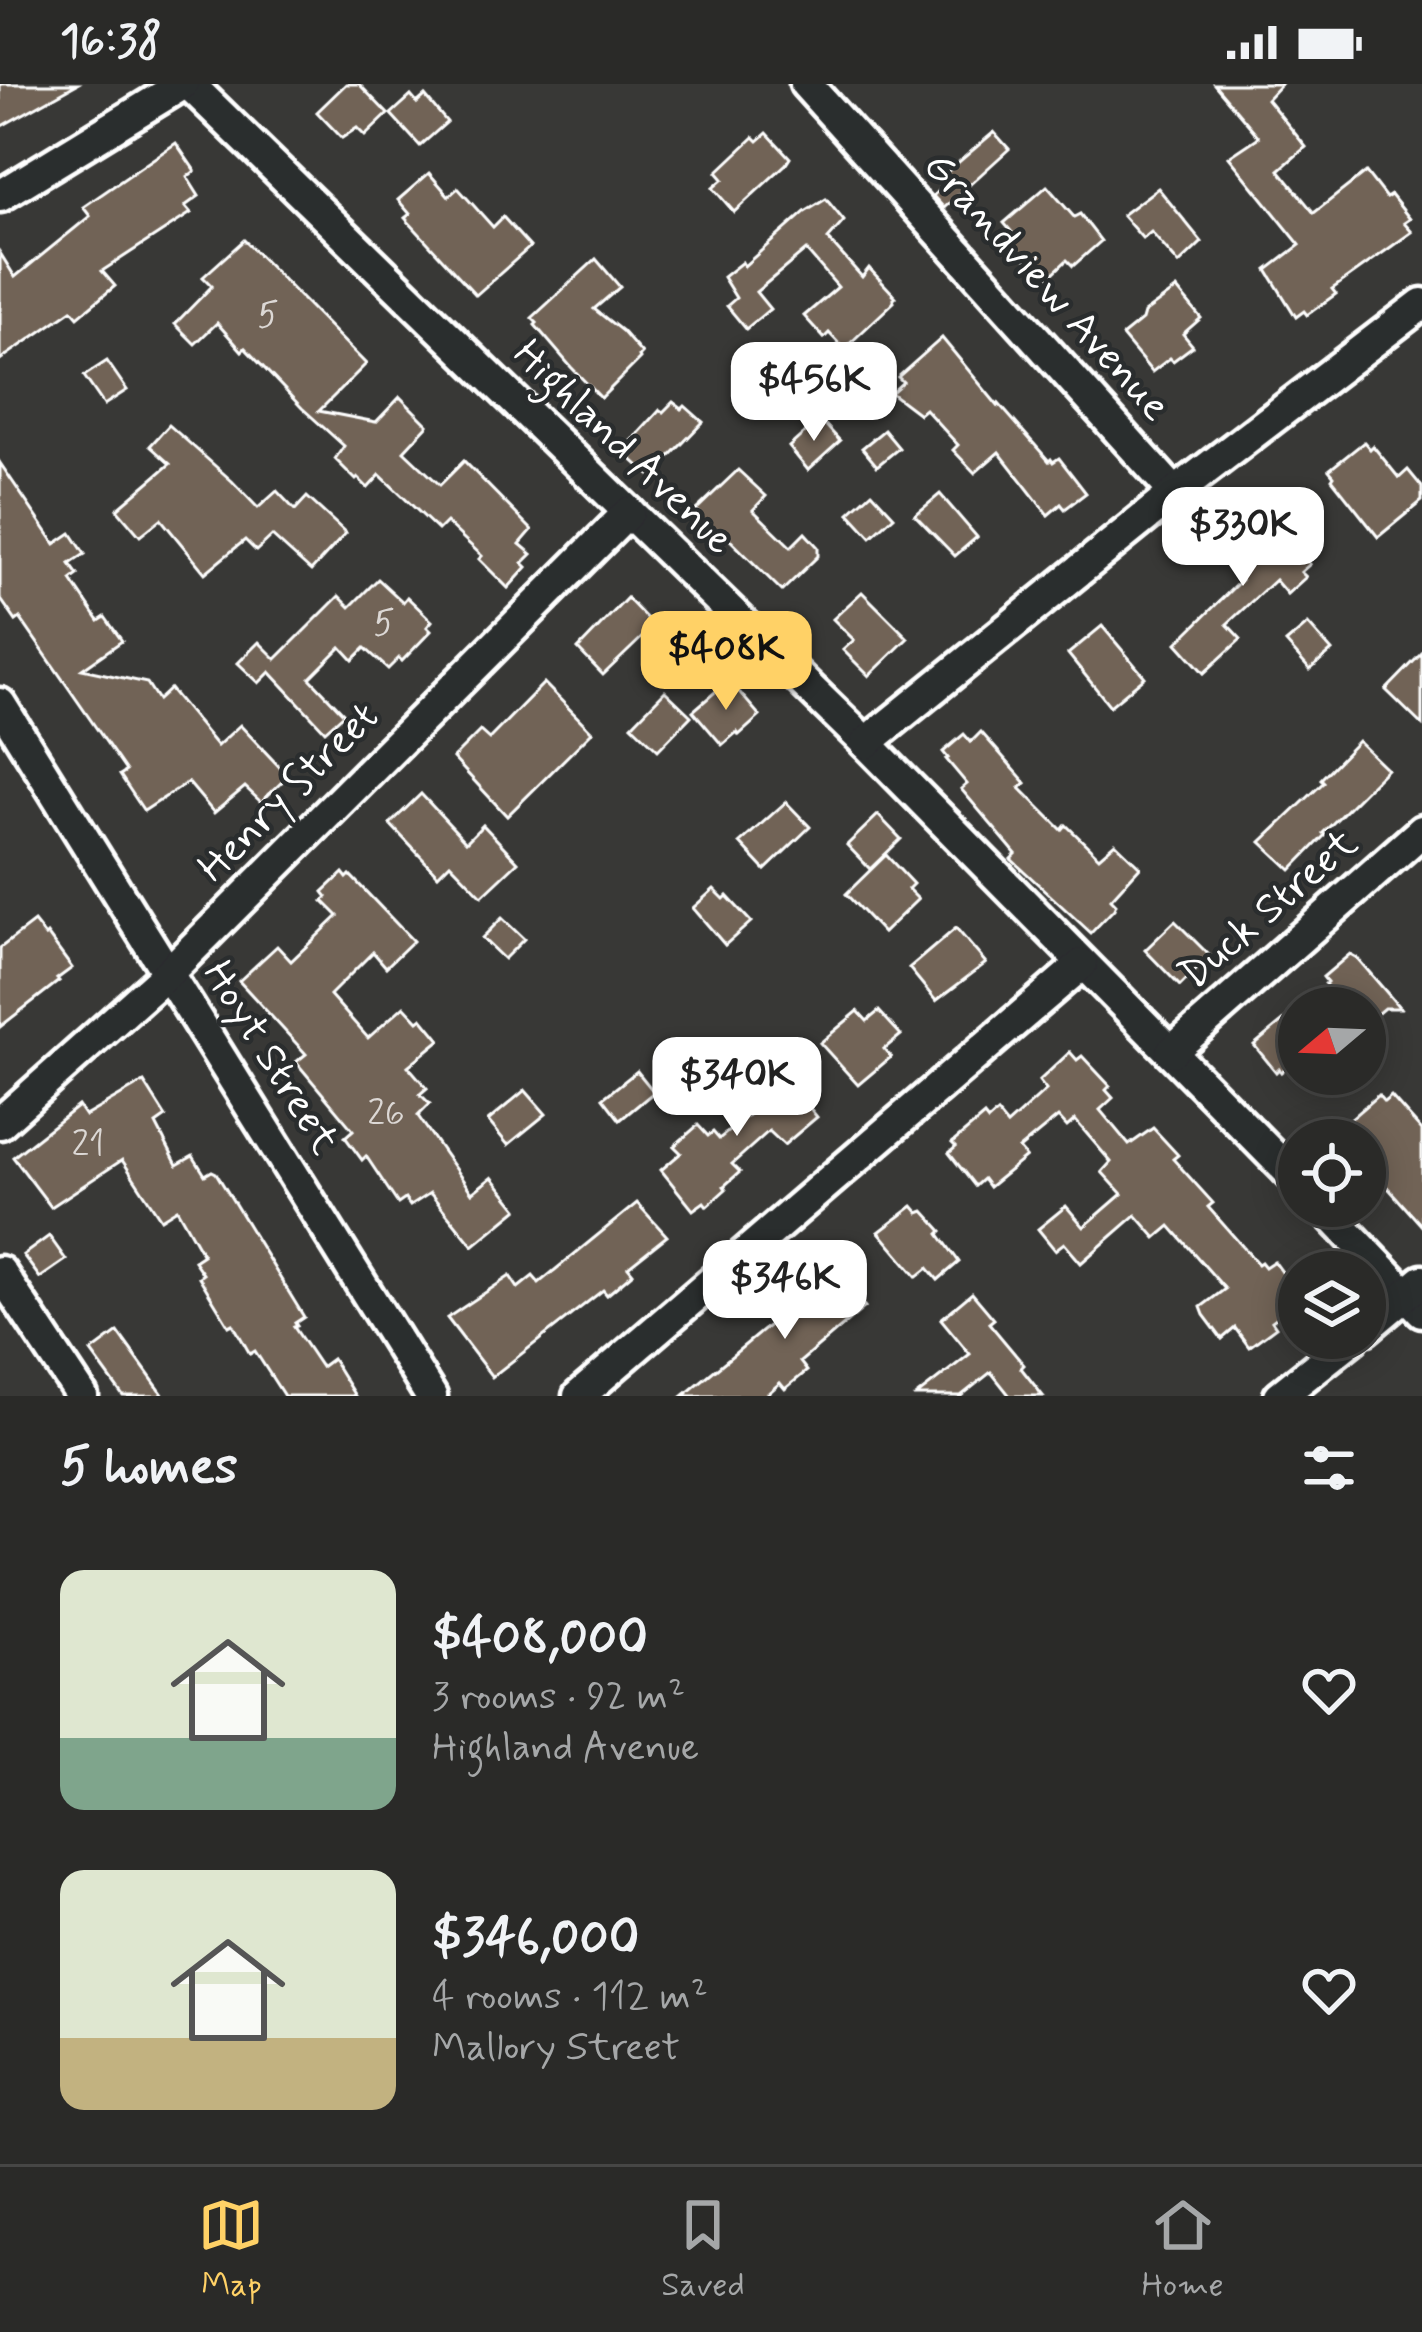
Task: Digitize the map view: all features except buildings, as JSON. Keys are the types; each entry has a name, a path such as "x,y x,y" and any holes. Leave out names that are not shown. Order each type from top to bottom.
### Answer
{"street":[{"path":"0,196 186,84"},
{"name":"Highland Avenue","path":"186,84 866,743 1278,1161"},
{"name":"Grandview Avenue","path":"806,84 1175,493"},
{"path":"866,743 1175,493 1422,304"},
{"name":"Henry Street","path":"0,1123 168,973 628,512"},
{"name":"Hoyt Street","path":"0,704 430,1396"},
{"name":"Duck Street","path":"1172,1052 1422,831"},
{"path":"579,1396 1082,964"},
{"path":"1345,1227 1418,1295 1386,1315"},
{"path":"0,1273 82,1396"},
{"path":"1280,1396 1327,1359"}]}
